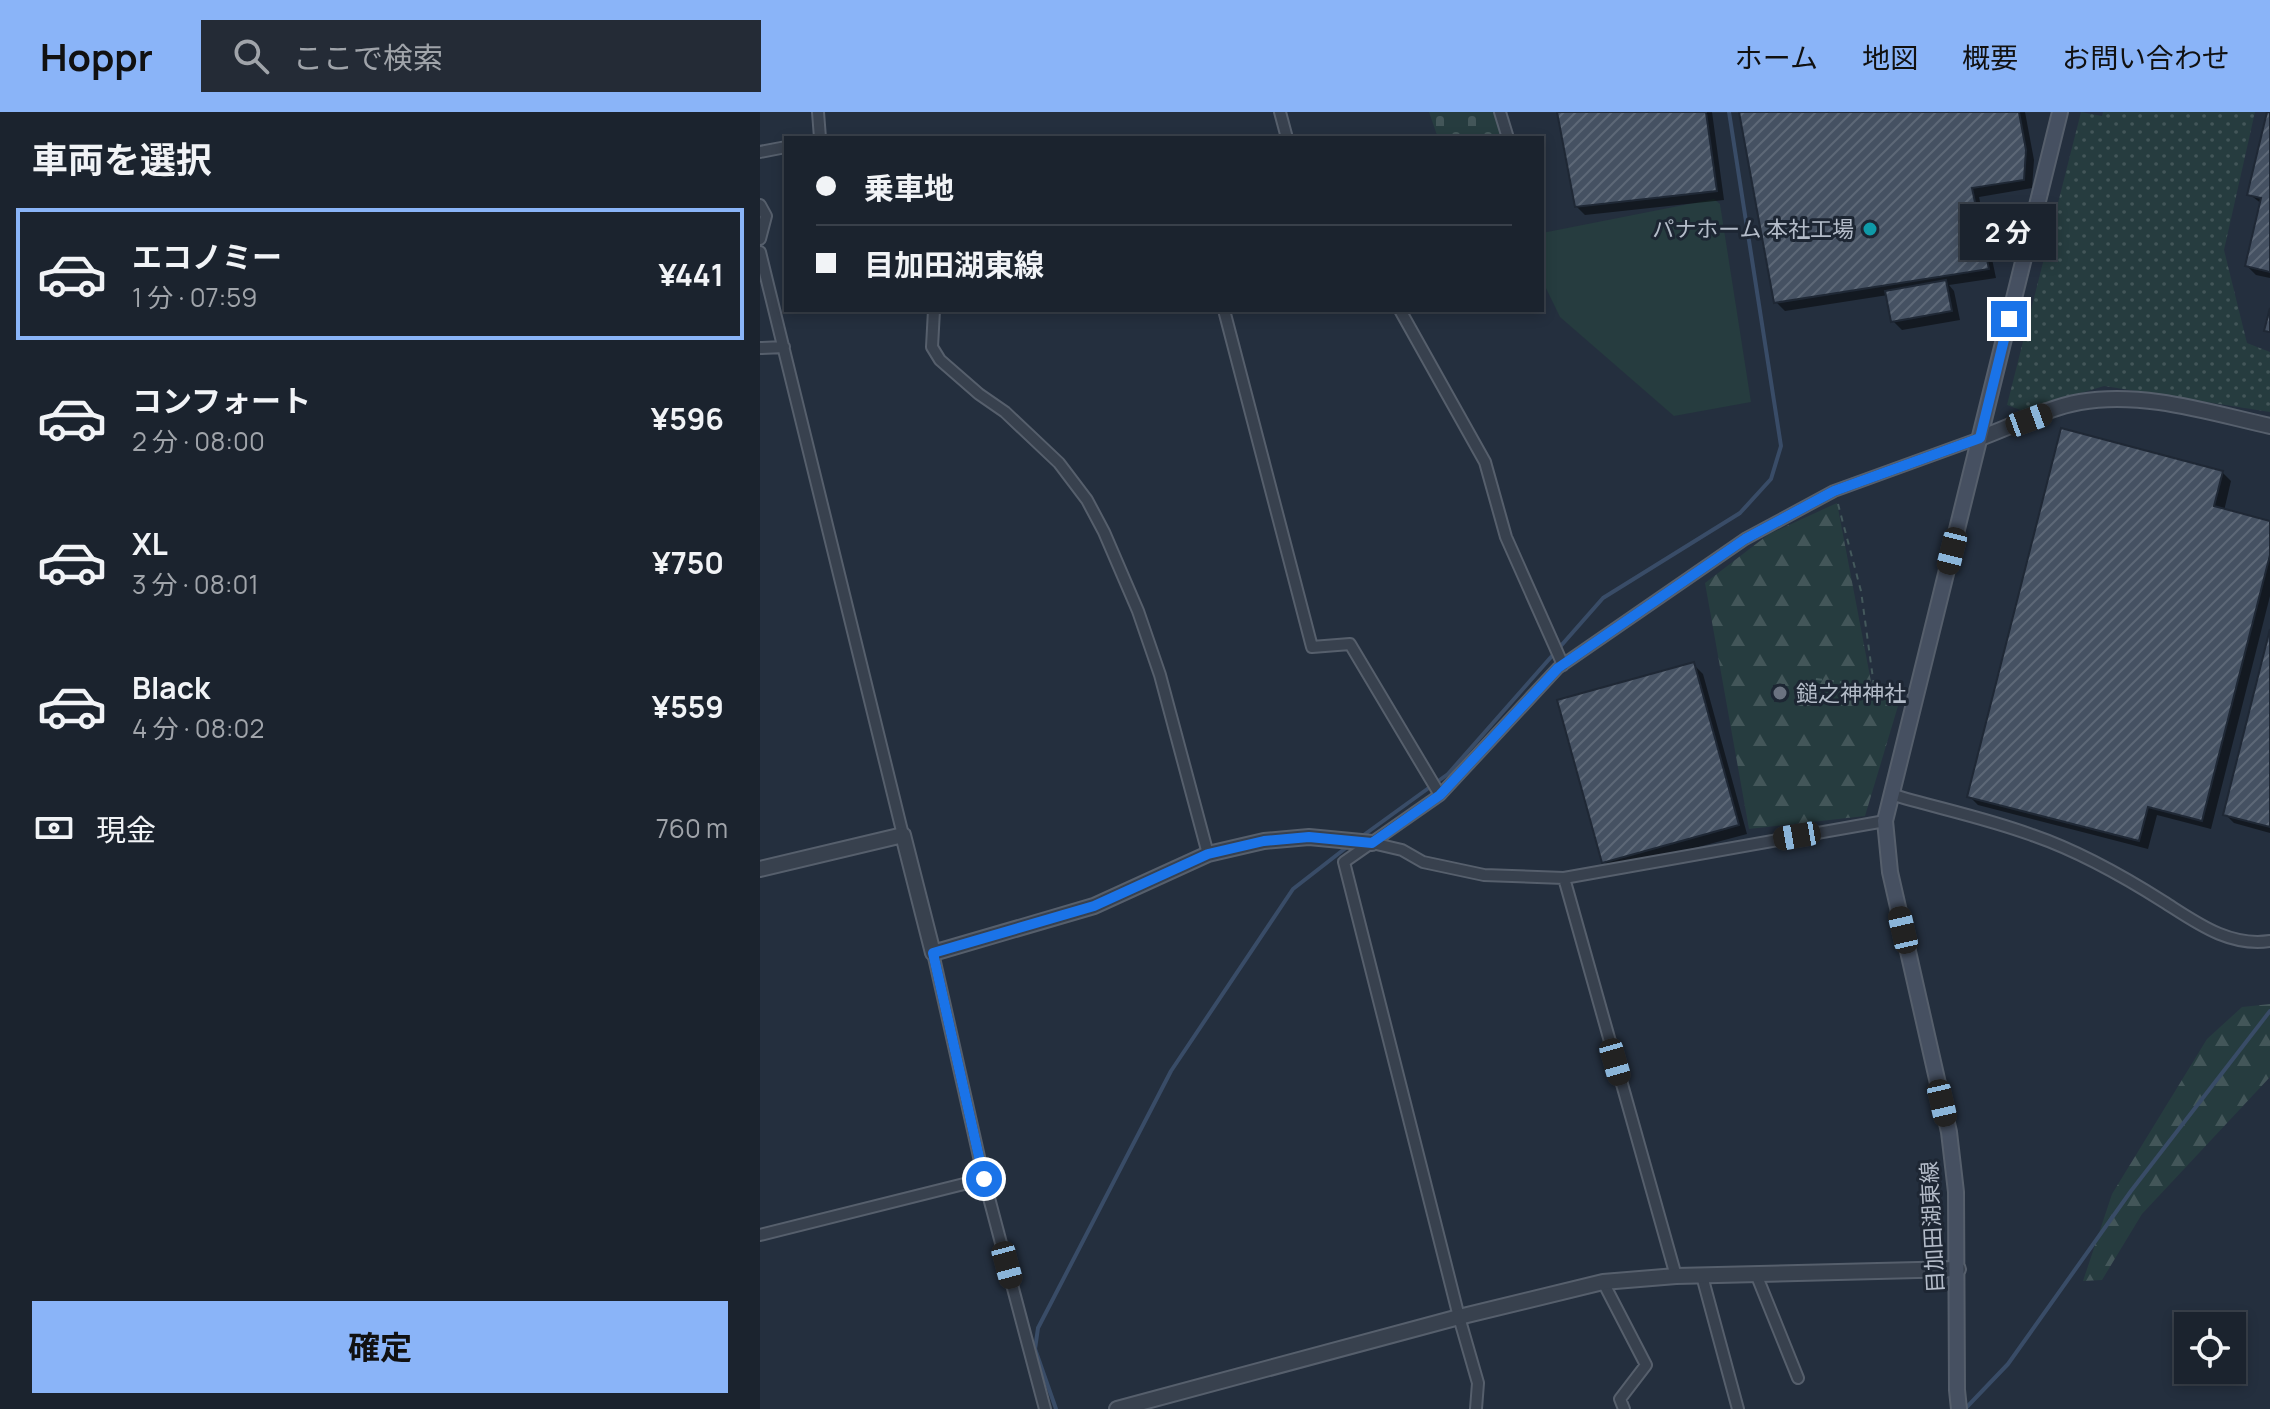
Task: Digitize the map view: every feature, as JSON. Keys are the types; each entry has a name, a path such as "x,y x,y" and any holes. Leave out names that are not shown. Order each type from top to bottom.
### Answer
{"main road":[{"name":"目加田湖東線","path":"1959,1409 1956,1192 1949,1132 1890,872 1885,821 2060,112"}],"street":[{"path":"818,112 820,136"},
{"path":"1280,112 1286,136"},
{"path":"1500,112 1507,136"},
{"path":"760,152 784,147"},
{"path":"760,205 766,216 760,239"},
{"path":"760,252 933,953 984,1179 1045,1409"},
{"path":"934,312 932,347 940,360 1005,412 1059,463 1087,500 1104,532 1138,611 1160,675 1208,854"},
{"path":"1225,312 1312,647 1350,644 1440,795"},
{"path":"1401,312 1485,462 1506,537 1563,665"},
{"path":"760,348 784,347"},
{"path":"1476,1409 1478,1383 1344,862 1440,795 1523,703 1563,665 1745,539 1834,491 2077,402 2120,397 2270,426"},
{"path":"1890,794 2033,835 2121,875 2230,940 2270,941"},
{"path":"933,953 1094,906 1208,854 1264,841 1309,837 1372,843 1402,850 1423,862 1484,875 1564,878 1885,821"},
{"path":"760,869 903,835"},
{"path":"1564,878 1676,1276"},
{"path":"760,1235 984,1179"},
{"path":"1117,1409 1459,1317 1603,1282 1676,1276 1958,1269"},
{"path":"1756,1274 1798,1378"},
{"path":"1702,1276 1738,1409"},
{"path":"1603,1282 1646,1365 1620,1399 1624,1409"}],"path":[{"path":"1834,491 1861,591 1874,686"},
{"path":"1816,679 1916,693"}],"green space":[{"path":"1429,112 1497,112 1505,136 1437,136"},
{"path":"2081,112 2102,116 2103,112 2255,112 2224,250 2247,343 2270,352 2270,412 2104,386 2023,411 2007,405"},
{"path":"1714,199 1720,204 1751,402 1674,416 1560,317 1544,284 1544,233"},
{"path":"1837,503 1873,692 1901,696 1865,816 1749,829 1705,583 1769,534"},
{"path":"2270,1004 2270,1077 2142,1214 2102,1280 2083,1281 2112,1194 2207,1039 2242,1007"}],"building":[{"path":"1557,112 1706,112 1717,191 1575,207"},
{"name":"パナホーム 本社工場","path":"1739,112 2019,112 2026,150 2024,180 1972,188 1989,269 1774,303"},
{"path":"2267,112 2270,112 2270,272 2245,266 2261,198 2247,195"},
{"path":"1946,280 1952,311 1891,322 1885,291"},
{"path":"2270,308 2270,332 2264,331"},
{"path":"2061,428 2223,471 2214,506 2270,521 2270,555 2202,821 2148,807 2139,841 1967,797"},
{"path":"2270,629 2270,827 2223,815"},
{"path":"1694,662 1739,825 1602,863 1557,700"},
{"name":"鎚之神神社","path":"1784,685 1785,700 1775,701 1774,686"}],"waterway":[{"path":"1361,837 1448,774 1603,598 1740,513 1771,479 1781,446 1729,112"},
{"path":"1056,1409 1035,1349 1038,1328 1171,1071 1293,889 1347,847"},
{"path":"1965,1409 2008,1364 2131,1191 2270,1011"}],"place":[{"name":"パナホーム 本社工場","path":"1870,229"},
{"name":"鎚之神神社","path":"1780,693"}],"route":[{"path":"984,1179 933,953 1094,906 1208,854 1264,841 1309,837 1372,843 1440,795 1558,668 1745,539 1834,491 1980,438 2009,319"}]}
